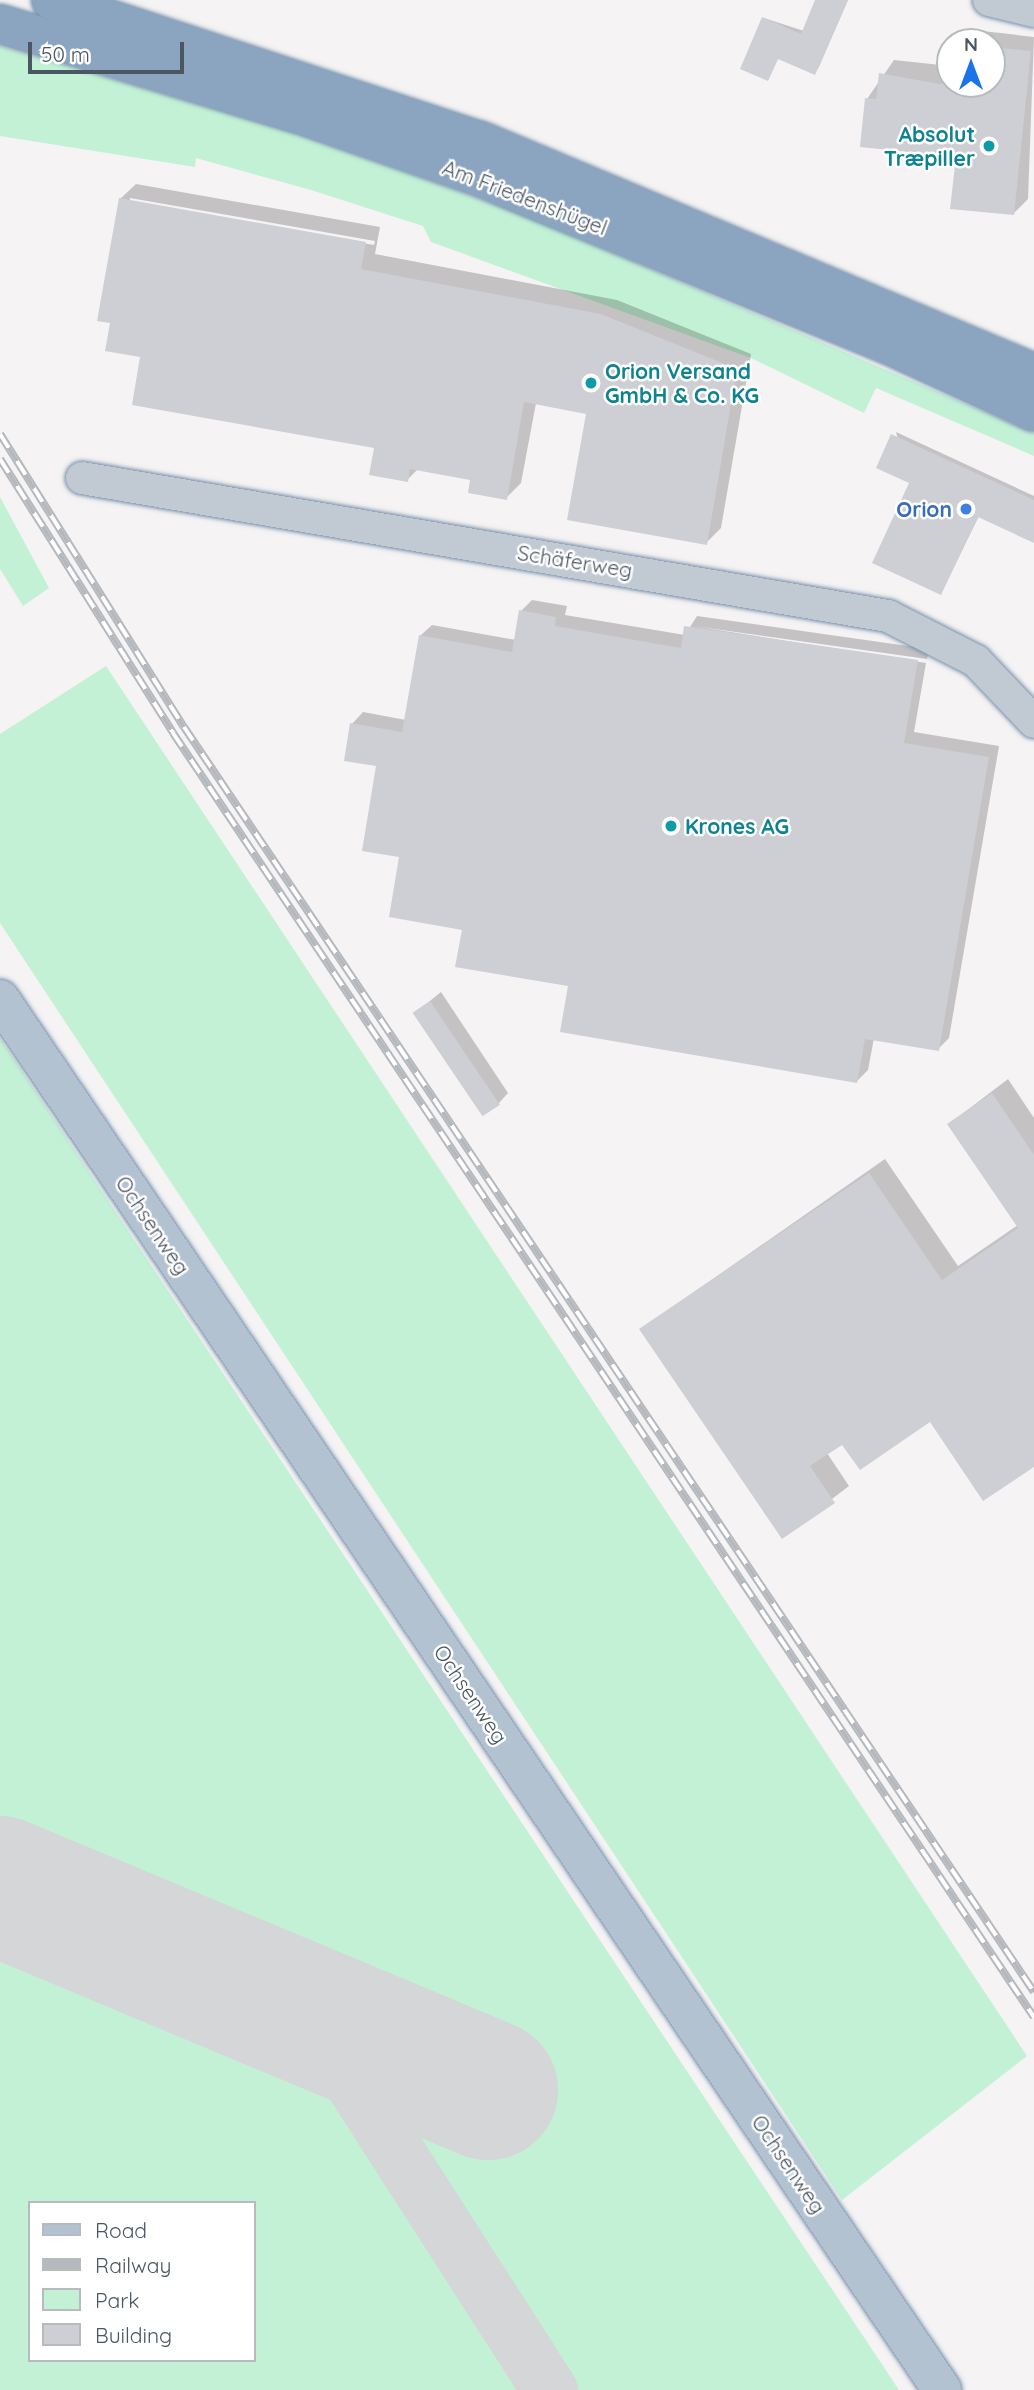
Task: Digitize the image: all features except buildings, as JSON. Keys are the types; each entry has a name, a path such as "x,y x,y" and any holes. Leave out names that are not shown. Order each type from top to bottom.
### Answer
{"highway":[{"name":"Am Friedenshügel","path":"51,0 481,141 1034,373"},
{"name":"Am Friedenshügel","path":"0,24 311,118 482,178 815,314 1034,412"}],"main road":[{"name":"Ochsenweg","path":"0,999 942,2390"}],"street":[{"path":"989,0 1034,11"},
{"name":"Schäferweg","path":"82,478 888,616 976,661 1034,722"}],"green space":[{"path":"0,46 299,134 519,213 1034,433 1034,456 876,388 864,413 751,358 431,242 423,226 311,190 196,158 195,167 0,136"},
{"path":"0,497 49,588 23,606 0,569"},
{"path":"106,666 1027,2056 842,2200 0,923 0,734"},
{"path":"0,1038 899,2390 0,2390"}],"taxiway":[{"path":"309,2015 550,2390"}],"runway":[{"path":"0,1886 488,2090"}],"railway":[{"path":"0,434 184,727 1034,1992"},
{"path":"0,459 173,733 1034,2017"}],"place":[{"name":"Absolut Træpiller","path":"989,146"},
{"name":"Orion Versand GmbH & Co. KG","path":"591,383"},
{"name":"Orion","path":"966,509"},
{"name":"Krones AG","path":"671,826"}]}
